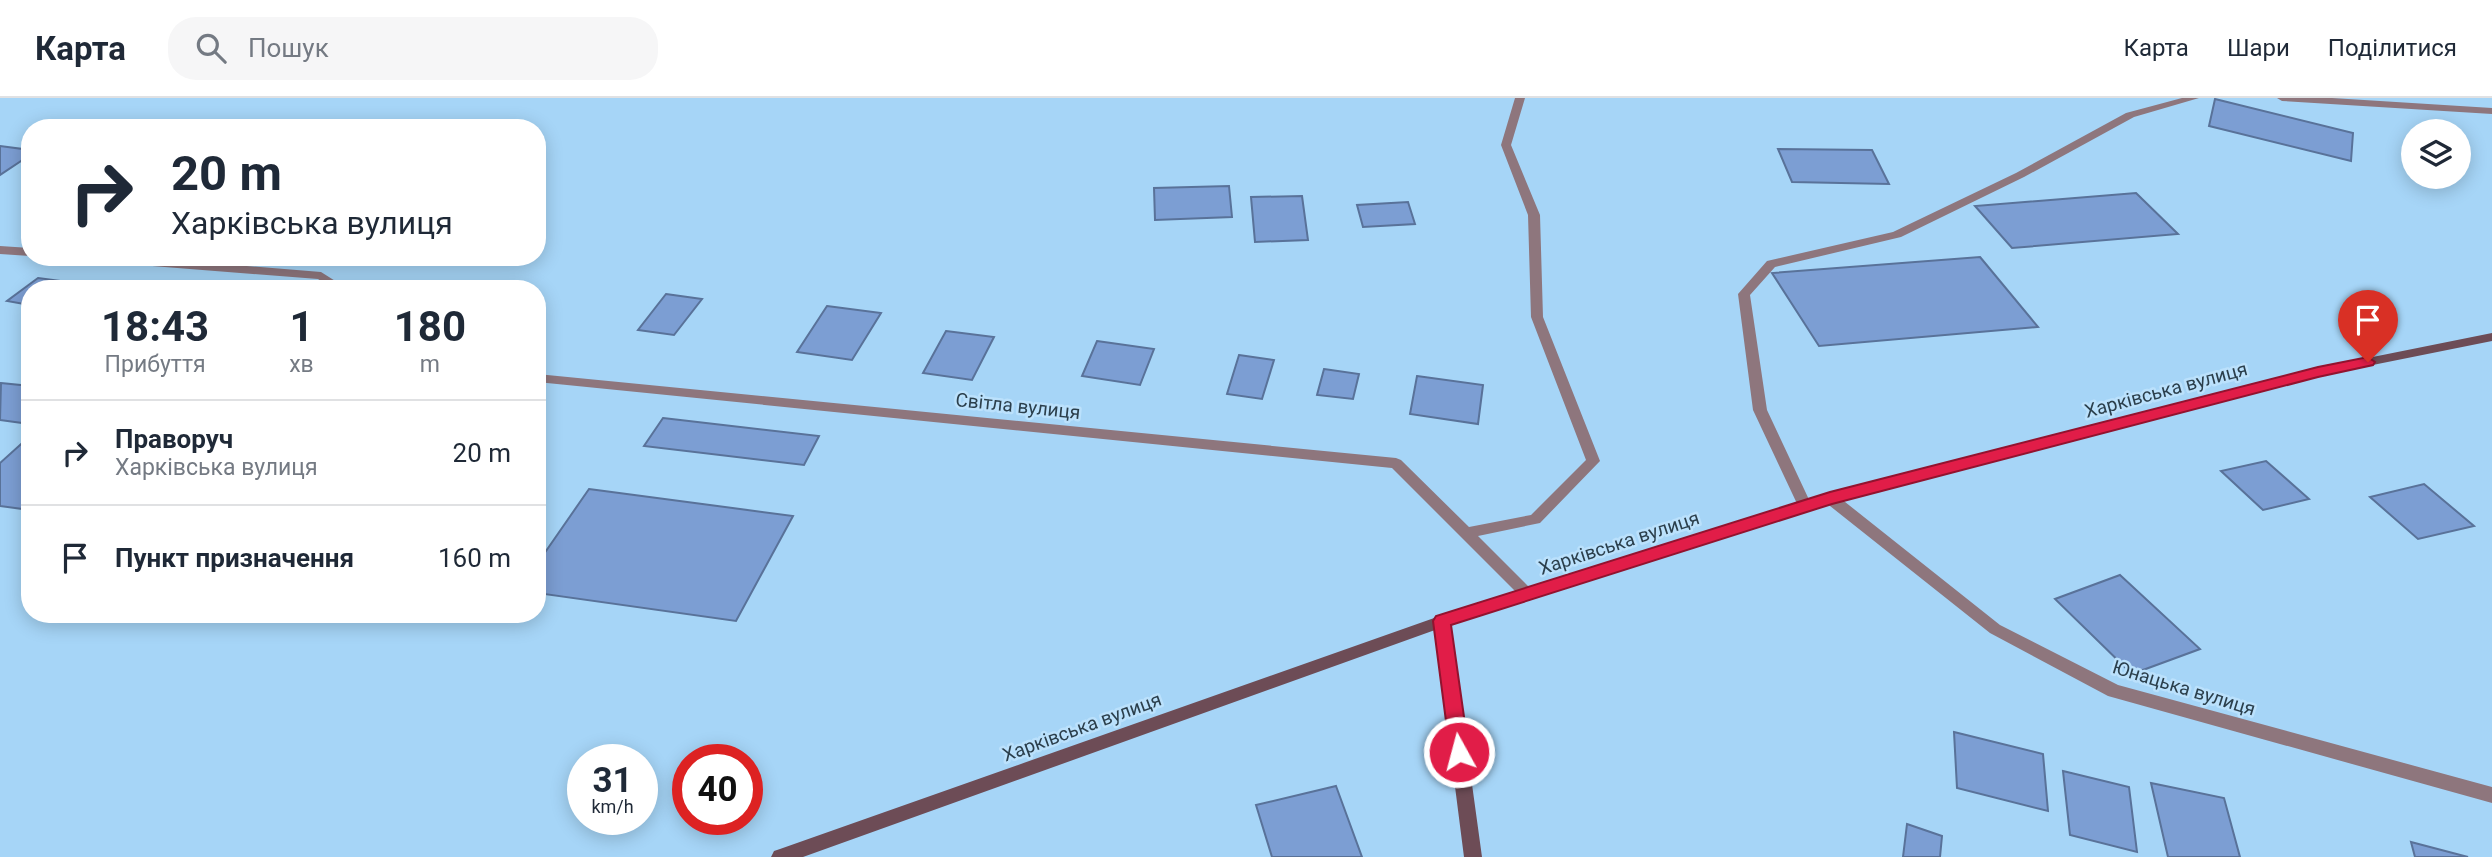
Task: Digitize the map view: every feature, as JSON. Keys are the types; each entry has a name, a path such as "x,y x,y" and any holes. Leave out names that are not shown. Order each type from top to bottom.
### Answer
{"street":[{"path":"1467,533 1535,519 1593,461 1537,317 1534,215 1506,145 1520,98"},
{"path":"1805,506 1760,410 1744,293 1771,264 1897,235 2020,175 2130,116 2194,98"},
{"path":"2282,98 2492,111"},
{"path":"0,250 21,251"},
{"path":"199,266 321,276 327,280"},
{"name":"Харківська вулиця","path":"780,857 1442,621 1830,498 2318,372 2492,337"},
{"name":"Світла вулиця","path":"546,379 1396,463 1528,595"},
{"name":"Юнацька вулиця","path":"1830,498 1995,629 2114,691 2492,795"},
{"path":"1442,621 1473,857"}],"building":[{"path":"2215,99 2353,133 2351,161 2209,126"},
{"path":"0,146 21,149 21,161 0,175"},
{"path":"1778,149 1872,150 1889,184 1792,182"},
{"path":"1229,186 1232,217 1155,220 1154,188"},
{"path":"2136,193 2178,234 2012,248 1975,206"},
{"path":"1302,196 1308,240 1255,242 1251,197"},
{"path":"1408,202 1415,224 1363,227 1357,205"},
{"path":"1980,257 2038,327 1819,346 1772,273"},
{"path":"21,291 21,303 7,301"},
{"path":"666,294 702,299 674,335 638,330"},
{"path":"827,306 881,313 852,360 797,352"},
{"path":"946,331 994,337 972,380 923,373"},
{"path":"1097,341 1154,349 1140,385 1082,376"},
{"path":"1239,355 1274,360 1262,399 1227,394"},
{"path":"1324,369 1359,374 1353,399 1317,395"},
{"path":"1417,376 1483,385 1478,424 1410,414"},
{"path":"1,383 21,385 21,423 0,420"},
{"path":"663,418 819,436 804,465 644,446"},
{"path":"21,444 21,509 0,506 0,463"},
{"path":"2266,461 2309,499 2263,510 2221,471"},
{"path":"2424,484 2474,526 2418,539 2370,497"},
{"path":"589,489 793,516 736,621 546,594 546,551"},
{"path":"2120,575 2200,649 2132,674 2055,599"},
{"path":"1954,732 2043,754 2048,811 1957,788"},
{"path":"2063,771 2129,787 2137,852 2070,835"},
{"path":"2151,783 2224,798 2240,857 2168,857"},
{"path":"1336,786 1362,857 1272,857 1256,805"},
{"path":"1907,824 1942,836 1940,857 1903,857"},
{"path":"2411,842 2468,857 2415,857"}],"route":[{"path":"1459,752 1442,621 1830,498 2318,372 2368,362"}]}
